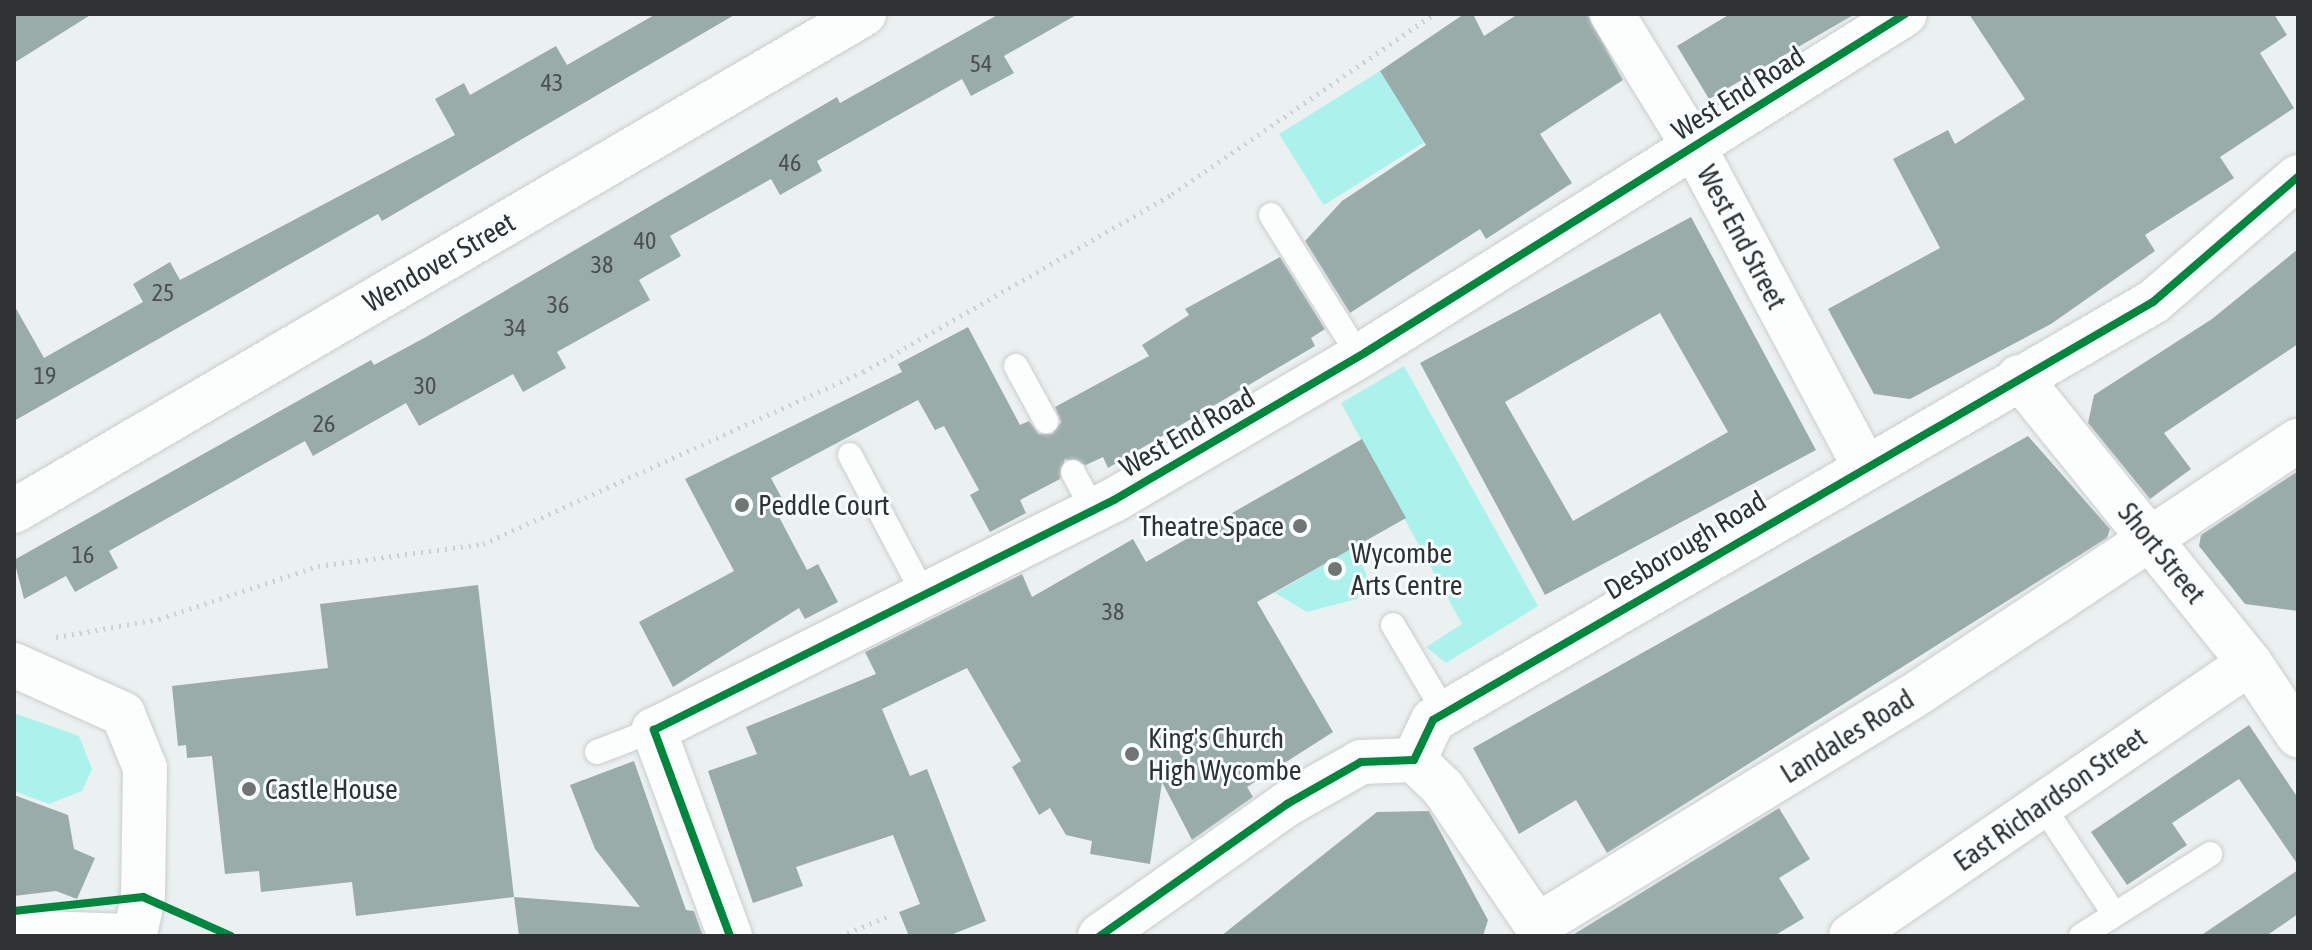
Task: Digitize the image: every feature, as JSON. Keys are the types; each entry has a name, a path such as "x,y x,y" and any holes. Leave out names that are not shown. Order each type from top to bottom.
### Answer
{"street":[{"name":"Wendover Street","path":"14,511 864,14"},
{"name":"West End Street","path":"1612,14 1694,147 1864,465"},
{"name":"West End Road","path":"654,730 1093,510 1359,356 1905,14"},
{"name":"Desborough Road","path":"1429,774 1433,720 1864,465 2153,302 2298,177"},
{"name":"Short Street","path":"2019,377 2250,663 2298,735"},
{"name":"Landales Road","path":"1530,932 1912,697 2298,441"},
{"name":"East Richardson Street","path":"1851,936 2040,802 2250,663"},
{"path":"14,665 123,714 145,768 143,897 132,936 14,932"},
{"path":"654,730 730,936"},
{"path":"1100,936 1287,804 1361,762 1429,774 1530,932"}],"lane":[{"path":"1271,215 1359,356"},
{"path":"1016,366 1046,421"},
{"path":"850,455 924,595"},
{"path":"1073,472 1093,510"},
{"path":"1393,625 1445,713"},
{"path":"597,752 654,730"},
{"path":"2040,802 2114,914"},
{"path":"2081,936 2210,854"}],"path":[{"path":"48,639 159,619 318,566 497,538 863,372 1172,194 1434,14"},
{"path":"840,936 891,915"}],"shaded area":[{"path":"1380,71 1425,142 1324,205 1279,134"},
{"path":"1404,366 1538,606 1446,663 1426,647 1462,624 1341,403"},
{"path":"1354,547 1367,576 1357,599 1307,612 1275,593"},
{"path":"14,713 79,736 92,769 82,791 49,804 14,791"}],"building":[{"path":"14,14 92,14 14,63"},
{"path":"656,14 736,14 382,221 378,214 14,421 14,305 44,358 143,302 133,284 170,262 180,280 455,135 435,99 464,83 470,95 556,46 567,65"},
{"path":"999,14 1078,14 1004,56 1014,73 971,96 962,79 817,161 822,171 780,195 771,179 670,236 681,256 639,280 650,300 557,352 566,368 523,392 513,374 419,426 406,403 313,456 305,441 109,551 118,568 75,592 66,576 24,599 14,560 371,360 374,365 426,337 837,97 840,103"},
{"path":"1464,14 1473,14 1484,36 1518,14 1587,14 1623,80 1540,134 1572,183 1486,239 1480,229 1350,313 1305,241 1342,201 1426,145 1380,71"},
{"path":"1730,14 1855,14 1709,99 1677,46"},
{"path":"1969,14 2274,14 2287,35 2260,53 2294,108 2220,157 2234,178 2145,235 2155,251 2051,324 1910,399 1874,394 1828,309 1940,248 1893,159 1948,130 1955,144 2025,99"},
{"path":"1691,217 1816,450 1545,595 1420,363","holes":["1660,313 1728,432 1573,521 1505,402"]},
{"path":"2298,249 2298,344 2164,433 2191,469 2150,499 2088,423 2094,395 2212,319"},
{"name":"Peddle Court","path":"1280,257 1325,329 1311,338 1315,346 1108,468 1103,457 1086,465 1065,459 1060,479 1020,500 1026,513 990,532 970,495 979,490 944,426 935,430 918,400 771,478 788,510 778,515 807,570 818,564 838,602 805,619 799,608 673,687 639,622 734,571 685,479 902,372 898,364 968,327 1020,425 1029,421 1039,434 1052,434 1061,422 1055,407 1149,356 1142,345 1189,315 1185,309"},
{"path":"2028,436 2110,529 2107,538 1607,853 1576,800 1519,834 1473,748"},
{"path":"1362,439 1406,518 1257,602 1333,732 1247,787 1253,797 1192,840 1162,782 1150,864 1090,854 1092,841 1066,835 1050,808 1039,815 1012,767 1021,761 967,668 882,709 910,776 927,769 986,921 948,936 909,936 899,912 920,904 893,835 796,867 803,886 753,903 708,771 757,754 746,727 876,674 865,652 1022,574 1032,597 1133,539 1146,562"},
{"path":"2298,471 2298,611 2245,604 2199,546 2201,535"},
{"path":"478,585 514,897 356,916 352,882 261,892 259,871 225,874 212,756 187,758 186,745 178,746 172,686 328,668 320,604"},
{"path":"2249,725 2298,798 2298,865 2239,779 2172,823 2187,845 2127,885 2091,832"},
{"path":"634,761 686,910 694,911 703,936 519,936 514,897 640,907 595,849 570,785"},
{"path":"14,795 68,815 74,849 95,858 77,899 56,891 14,896"},
{"path":"1779,808 1810,859 1779,878 1804,918 1774,936 1571,936"},
{"path":"1429,811 1488,920 1483,936 1221,936 1377,812"},
{"path":"2298,870 2298,914 2266,936 2200,936"}],"cycle path":[{"path":"730,936 654,730 1114,500 1366,352 1905,14"},
{"path":"1100,936 1287,804 1361,762 1414,760 1433,720 2153,302 2298,177"},
{"path":"14,911 143,897 231,936"}],"place":[{"name":"Peddle Court","path":"742,505"},
{"name":"Theatre Space","path":"1300,526"},
{"name":"Wycombe Arts Centre","path":"1335,569"},
{"name":"King's Church High Wycombe","path":"1132,754"},
{"name":"Castle House","path":"249,789"}]}
